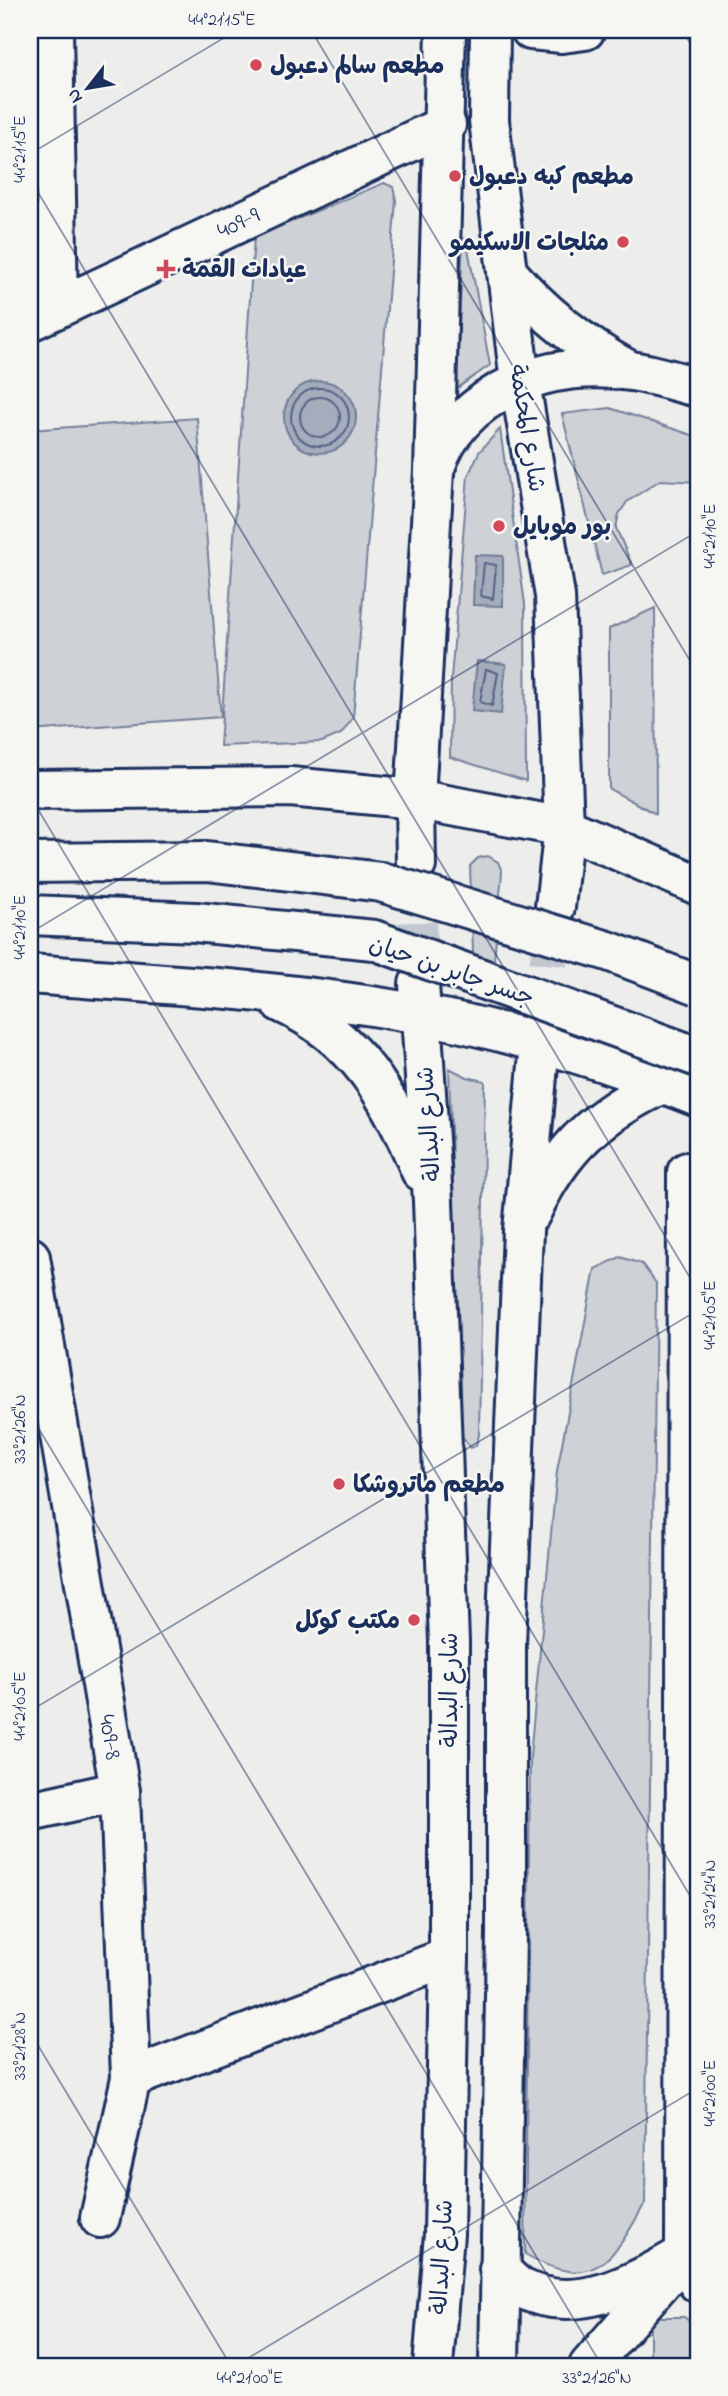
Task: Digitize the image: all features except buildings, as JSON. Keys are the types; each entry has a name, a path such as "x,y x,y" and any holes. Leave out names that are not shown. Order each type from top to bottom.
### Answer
{"main road":[{"path":"44,314 53,30"},
{"path":"416,866 415,799 434,471 446,125 446,30"},
{"name":"شارع المحكمة","path":"489,30 489,120 520,382 555,596 564,827 555,906"},
{"path":"531,30 562,33 585,30"},
{"name":"409-9","path":"44,314 446,125"},
{"path":"508,272 556,322 591,349 630,370"},
{"path":"434,471 441,450 465,415 482,401 520,382 582,369 630,370 698,387"},
{"path":"30,790 290,787 415,799 564,827 698,885"},
{"path":"30,863 207,861 381,882 608,951 698,985"},
{"name":"جسر جابر بن حيان","path":"30,915 195,922 374,940 698,1057"},
{"path":"30,974 255,991 419,999 541,1032 681,1090"},
{"path":"255,991 308,1017 337,1038 370,1072 396,1112 433,1201"},
{"name":"شارع البدالة","path":"419,999 433,1201 449,1642 449,1957 444,2234 432,2366"},
{"path":"499,2366 506,1947 506,1644 523,1231 541,1032"},
{"path":"523,1231 541,1192 563,1156 592,1126 626,1101 681,1090"},
{"path":"589,2366 692,2269 692,1633 687,1172"},
{"name":"409-8","path":"30,1257 44,1424 120,1791 131,2078 100,2218"},
{"path":"30,1811 120,1791"},
{"path":"131,2078 449,1957"},
{"path":"499,2269 522,2289 550,2297 583,2298 692,2269"}],"shaded area":[{"path":"384,183 393,187 396,200 353,718 341,734 322,742 220,746 254,237"},
{"path":"466,238 490,365 456,389 463,239"},
{"path":"610,408 698,437 698,482 660,480 627,502 619,514 616,528 632,565 602,575 562,414"},
{"path":"197,418 221,717 30,731 30,430"},
{"path":"500,429 525,604 526,781 450,757 451,679 468,476 479,452"},
{"path":"655,608 656,814 609,789 609,629"},
{"path":"488,856 498,862 502,872 492,983 474,980 470,866 478,858"},
{"path":"449,1068 467,1077 485,1081 479,1435 476,1445 471,1448 461,1435"},
{"path":"620,1257 642,1264 656,1283 645,2203 611,2255 584,2271 568,2271 548,2266 525,2254 530,1756 557,1471 595,1269"},
{"path":"650,2317 684,2317 698,2328 698,2366 650,2366"}],"water":[{"path":"320,381 334,384 346,391 353,403 356,417 353,431 346,443 334,450 320,453 306,450 294,443 287,431 284,417 287,403 294,391 306,384"},
{"path":"475,555 503,556 503,606 473,605"},
{"path":"477,661 506,664 501,714 472,711"}],"tunnel":[{"path":"416,865 419,984"},
{"path":"542,1021 555,907"}],"place":[{"name":"مطعم سالم دعبول","path":"256,65"},
{"name":"مطعم كبه دعبول","path":"455,176"},
{"name":"مثلجات الاسكيمو","path":"623,242"},
{"name":"عيادات القمة","path":"166,269"},
{"name":"بور موبايل","path":"499,526"},
{"name":"مطعم ماتروشكا","path":"339,1484"},
{"name":"مكتب كوكل","path":"414,1620"}]}
